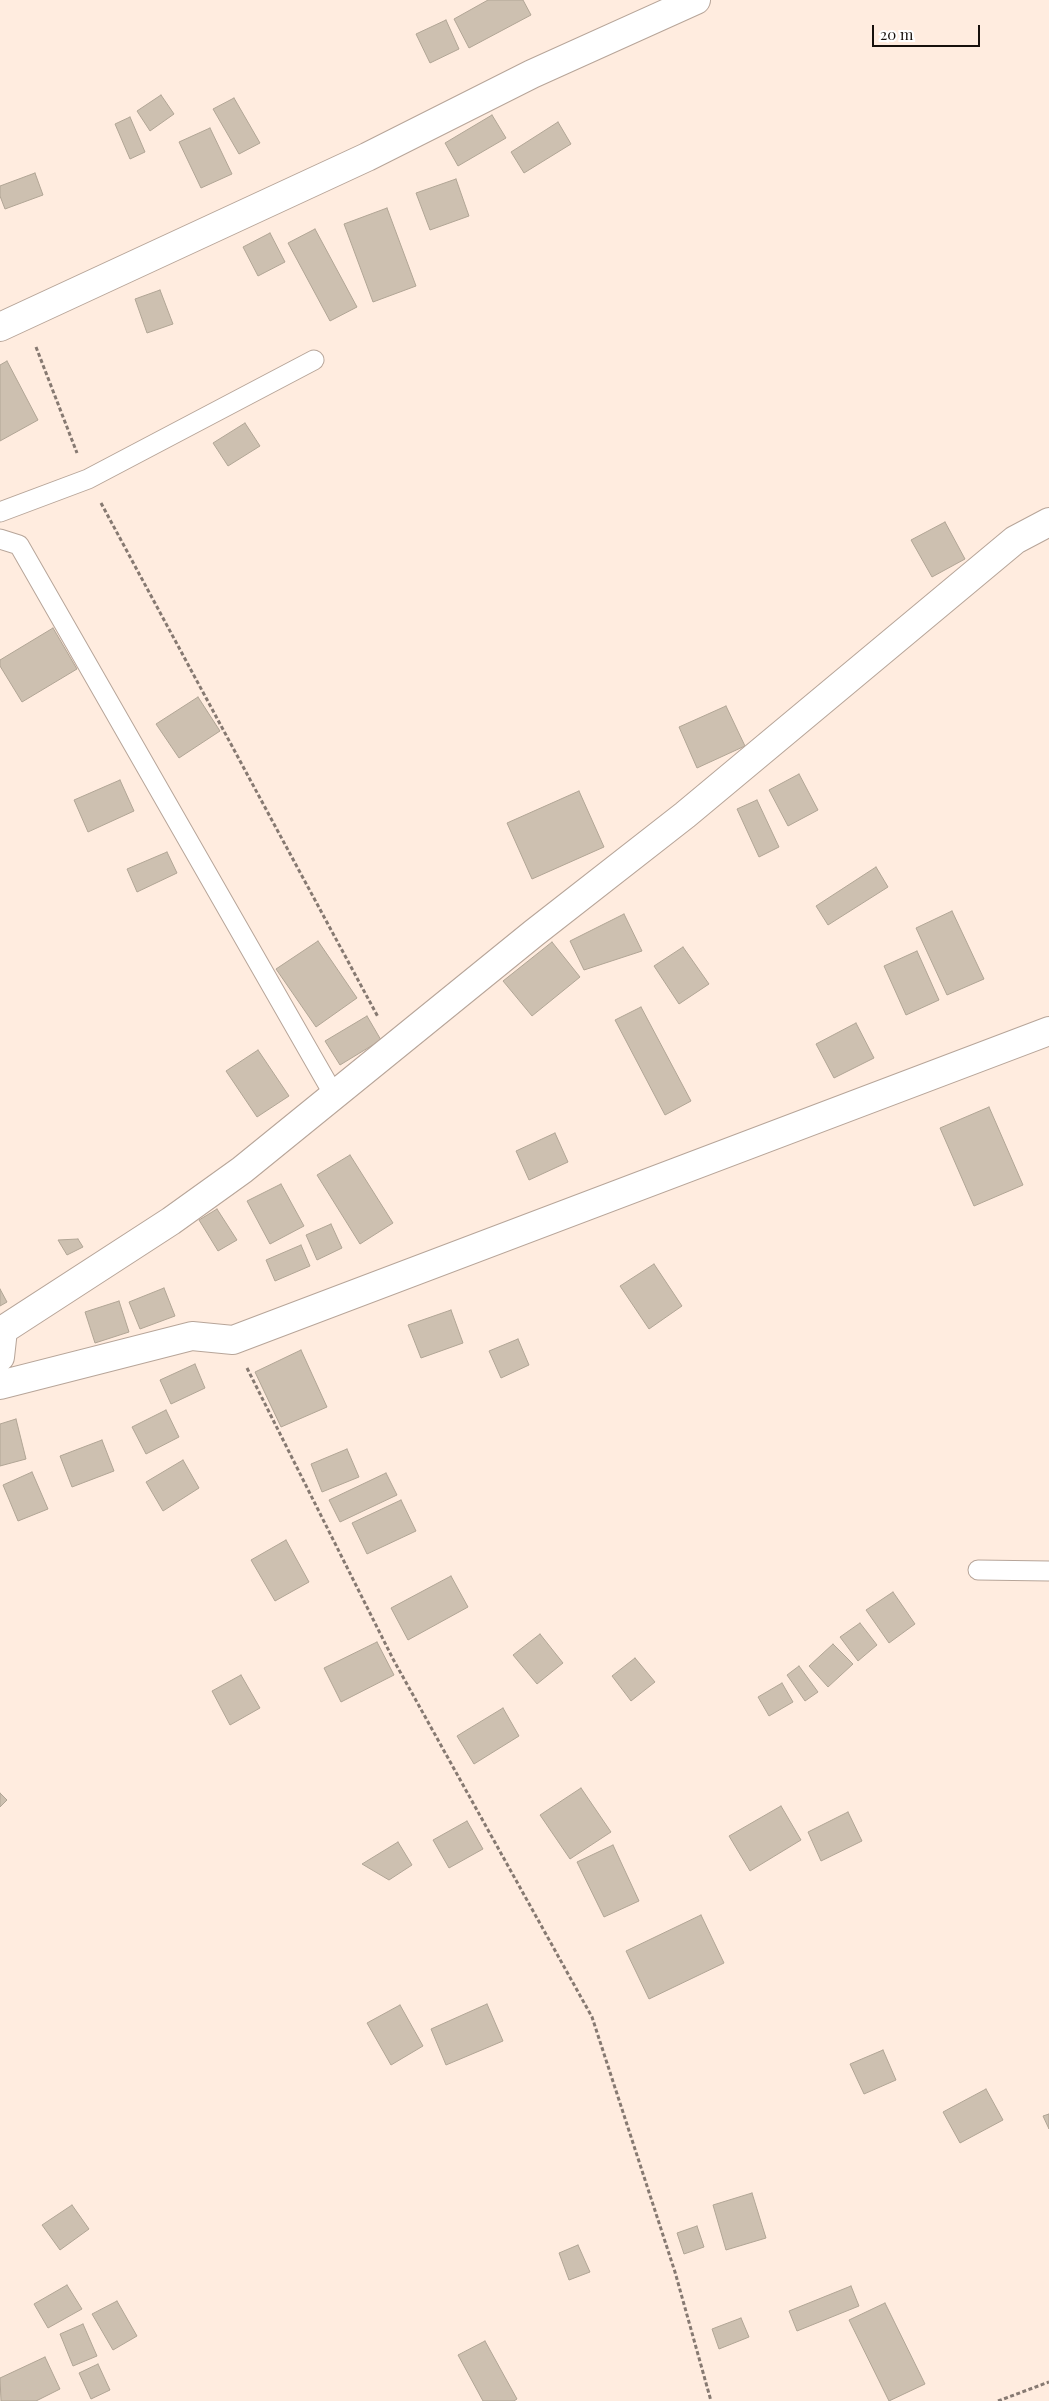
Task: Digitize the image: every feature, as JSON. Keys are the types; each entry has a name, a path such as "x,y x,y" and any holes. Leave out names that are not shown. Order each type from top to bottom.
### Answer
{"street":[{"path":"12,321 367,157 532,74 696,0"},
{"path":"0,1358 3,1330 171,1221 242,1170 394,1046 686,815 1015,540 1049,522"},
{"path":"0,1385 192,1336 233,1340 1049,1031"}],"lane":[{"path":"0,512 88,479 314,360"},
{"path":"0,539 19,545 334,1095"},
{"path":"978,1570 1049,1571"}],"path":[{"path":"12,321 88,479 394,1046"},
{"path":"233,1340 393,1659 592,2017 675,2272 711,2401"},
{"path":"998,2401 1049,2382"}],"building":[{"path":"488,0 523,0 531,15 469,48 454,19"},
{"path":"446,20 459,49 430,63 416,34"},
{"path":"161,95 174,114 150,131 137,111"},
{"path":"234,98 260,143 239,154 213,109"},
{"path":"492,115 506,138 458,166 445,143"},
{"path":"130,117 145,152 130,159 115,124"},
{"path":"558,122 571,144 524,173 511,152"},
{"path":"210,128 232,174 201,188 179,142"},
{"path":"35,173 43,195 5,209 0,196 0,186"},
{"path":"456,179 469,216 430,230 416,193"},
{"path":"387,208 416,286 373,302 344,224"},
{"path":"315,229 357,307 330,321 288,243"},
{"path":"270,233 285,262 258,276 243,247"},
{"path":"160,290 173,324 147,333 135,299"},
{"path":"7,361 38,420 0,441 0,365"},
{"path":"245,423 260,446 228,466 213,443"},
{"path":"945,522 965,559 932,577 911,540"},
{"path":"53,628 77,669 22,702 0,666 0,660"},
{"path":"198,697 220,731 179,758 156,724"},
{"path":"726,706 745,746 697,768 679,727"},
{"path":"799,774 818,810 788,826 769,790"},
{"path":"120,780 134,811 88,832 74,800"},
{"path":"579,791 604,847 532,879 507,823"},
{"path":"757,800 779,847 759,857 737,809"},
{"path":"167,852 177,873 137,892 127,869"},
{"path":"876,867 888,887 828,925 816,906"},
{"path":"952,911 984,979 947,995 916,928"},
{"path":"624,914 642,951 584,970 570,941"},
{"path":"318,941 357,998 316,1027 276,969"},
{"path":"552,942 580,977 532,1016 503,981"},
{"path":"683,947 709,984 679,1004 654,966"},
{"path":"917,951 939,1000 906,1015 884,966"},
{"path":"641,1007 691,1101 665,1115 615,1020"},
{"path":"367,1016 381,1040 340,1065 325,1041"},
{"path":"856,1023 874,1058 834,1078 816,1044"},
{"path":"258,1050 289,1096 257,1117 226,1071"},
{"path":"989,1107 1023,1185 974,1206 940,1128"},
{"path":"555,1133 568,1162 529,1180 516,1151"},
{"path":"350,1155 393,1223 360,1244 317,1175"},
{"path":"281,1184 304,1226 270,1244 247,1201"},
{"path":"217,1209 237,1240 218,1251 199,1220"},
{"path":"331,1224 342,1248 317,1260 306,1235"},
{"path":"78,1239 83,1247 67,1255 58,1240"},
{"path":"301,1245 310,1266 275,1281 266,1260"},
{"path":"654,1264 682,1306 649,1329 620,1286"},
{"path":"164,1288 175,1316 140,1329 129,1302"},
{"path":"0,1289 7,1302 0,1306"},
{"path":"119,1301 129,1332 95,1343 85,1312"},
{"path":"451,1310 463,1343 421,1358 408,1325"},
{"path":"518,1339 529,1365 501,1378 489,1351"},
{"path":"301,1350 327,1407 281,1427 255,1372"},
{"path":"195,1364 205,1388 171,1404 160,1380"},
{"path":"166,1410 179,1437 146,1454 132,1427"},
{"path":"16,1419 26,1459 0,1466 0,1424"},
{"path":"102,1440 114,1471 72,1487 60,1456"},
{"path":"347,1449 359,1477 322,1492 311,1464"},
{"path":"183,1460 199,1488 163,1511 146,1482"},
{"path":"32,1472 48,1509 18,1521 3,1485"},
{"path":"386,1473 397,1495 340,1522 329,1500"},
{"path":"401,1500 416,1531 367,1554 352,1523"},
{"path":"286,1540 309,1582 275,1601 251,1560"},
{"path":"451,1576 468,1607 408,1640 391,1608"},
{"path":"893,1592 915,1624 889,1643 866,1610"},
{"path":"860,1623 877,1645 858,1661 840,1637"},
{"path":"540,1634 563,1663 537,1684 513,1655"},
{"path":"377,1642 394,1675 341,1702 324,1668"},
{"path":"833,1644 853,1664 828,1687 809,1666"},
{"path":"635,1658 655,1682 631,1701 612,1676"},
{"path":"799,1666 818,1692 805,1701 787,1675"},
{"path":"241,1675 260,1708 230,1725 212,1691"},
{"path":"782,1683 793,1702 769,1716 758,1697"},
{"path":"503,1708 519,1736 474,1764 457,1736"},
{"path":"581,1788 611,1832 570,1859 540,1815"},
{"path":"0,1793 7,1800 0,1807"},
{"path":"781,1806 801,1840 750,1871 729,1836"},
{"path":"848,1812 862,1841 821,1861 808,1832"},
{"path":"467,1821 483,1849 449,1868 433,1840"},
{"path":"398,1842 412,1865 389,1880 362,1864"},
{"path":"613,1845 639,1901 604,1917 577,1862"},
{"path":"701,1915 724,1963 649,1999 626,1951"},
{"path":"487,2004 503,2041 446,2065 431,2029"},
{"path":"400,2005 423,2046 391,2065 367,2023"},
{"path":"883,2050 896,2080 864,2094 850,2064"},
{"path":"986,2089 1003,2120 960,2143 943,2112"},
{"path":"1049,2114 1049,2129 1043,2116"},
{"path":"752,2193 766,2238 726,2250 713,2205"},
{"path":"72,2205 89,2229 60,2250 42,2225"},
{"path":"697,2226 704,2247 684,2254 677,2233"},
{"path":"578,2245 590,2272 569,2280 559,2253"},
{"path":"67,2285 82,2309 48,2328 34,2304"},
{"path":"851,2286 859,2306 797,2331 789,2311"},
{"path":"117,2301 137,2336 113,2350 92,2314"},
{"path":"885,2303 925,2384 889,2401 849,2320"},
{"path":"741,2318 749,2337 719,2349 712,2329"},
{"path":"83,2324 97,2356 73,2366 60,2334"},
{"path":"485,2341 517,2399 514,2401 483,2401 458,2355"},
{"path":"45,2357 60,2389 36,2401 1,2401 0,2378"},
{"path":"98,2364 110,2390 91,2399 79,2373"}]}
